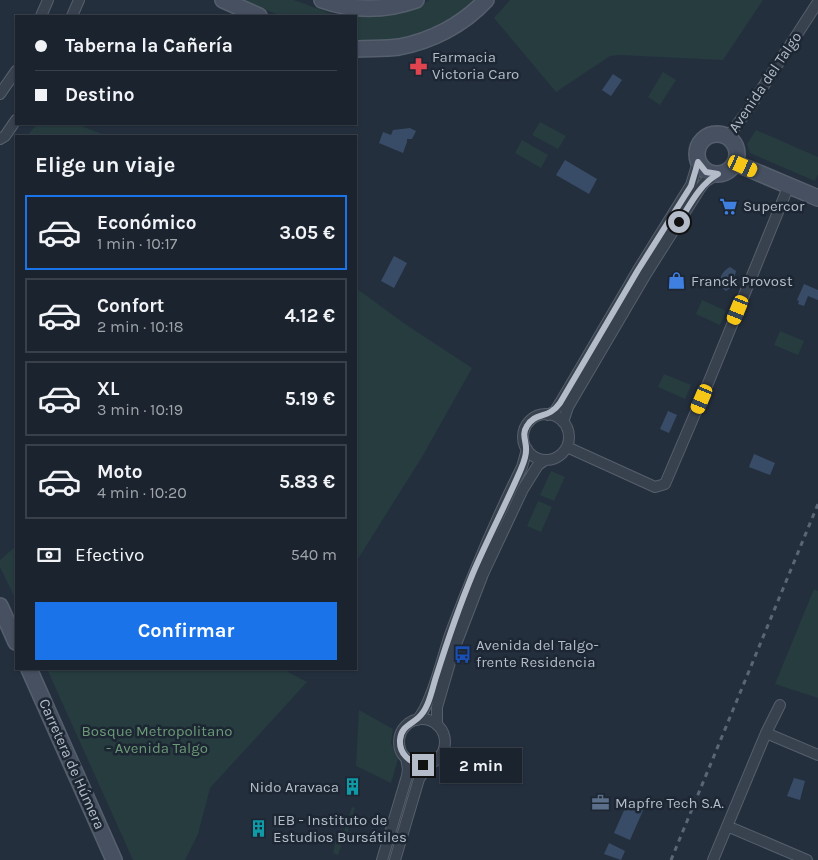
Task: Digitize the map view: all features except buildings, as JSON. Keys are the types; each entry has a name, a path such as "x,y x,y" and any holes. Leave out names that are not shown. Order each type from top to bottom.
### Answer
{"street":[{"path":"41,15 48,0"},
{"path":"72,15 78,0"},
{"path":"223,0 257,15"},
{"path":"322,0 346,7 373,9 390,7 416,0"},
{"path":"357,49 398,47 424,40 446,31 477,10 486,0"},
{"name":"Avenida del Talgo","path":"728,137 750,107 818,2"},
{"path":"0,94 15,72"},
{"path":"0,139 5,136 15,121"},
{"path":"563,422 575,394 663,246 699,190 706,182 718,174 729,170 735,163 737,149 728,137 719,134 705,137 697,148 696,156 706,172 718,174"},
{"path":"545,460 532,455 527,449 524,438 527,426 536,417 554,411 560,403 638,270 691,186 698,162"},
{"path":"735,163 818,198"},
{"path":"567,447 655,487 665,484 789,186"},
{"path":"395,860 419,779 429,764 440,757 444,750 445,736 438,725 437,707 453,652 483,574 523,488 538,465 545,460 558,457 567,447 569,434 563,422 548,414"},
{"path":"382,860 407,776 406,758 400,746 400,739 406,726 423,714 472,575 502,507 522,468 527,449"},
{"path":"0,606 15,640"},
{"name":"Carretera de Húmera","path":"29,670 114,860"},
{"path":"713,860 780,705"},
{"path":"417,720 424,719 438,725"},
{"path":"766,734 818,755"},
{"path":"406,758 417,764 429,764"},
{"path":"727,826 807,860"}],"green space":[{"path":"243,0 294,0 332,14 344,15 279,15"},
{"path":"430,0 473,0 456,15 422,32 388,40 357,40 357,16 365,17 411,11"},
{"path":"510,0 763,0 723,60 610,56 556,92 494,18"},
{"path":"663,72 676,80 660,105 648,97"},
{"path":"540,122 566,136 558,149 532,135"},
{"path":"36,125 79,125 104,135 28,135"},
{"path":"756,130 818,157 818,174 815,181 750,153 747,144"},
{"path":"522,140 548,155 541,168 515,153"},
{"path":"357,289 405,324 472,368 422,457 357,560"},
{"path":"702,300 726,311 720,325 696,314"},
{"path":"780,331 804,341 798,355 774,345"},
{"path":"664,374 691,385 685,399 658,387"},
{"path":"551,471 565,477 554,501 540,495"},
{"path":"538,501 552,507 541,532 527,526"},
{"path":"15,547 15,598 0,567 0,560"},
{"path":"814,589 818,591 818,698 775,684"},
{"name":"Bosque Metropolitano - Avenida Talgo","path":"47,670 289,670 288,672 307,682 210,788 198,834 185,860 133,860"},
{"path":"359,710 393,729 391,743 398,759 391,783 356,766"},
{"path":"352,807 355,808 338,855 333,853 337,835 344,831"}],"water":[{"path":"613,74 622,80 611,96 602,90"},
{"path":"410,128 416,131 412,139 407,139 403,153 379,143 383,132 391,135 393,130"},
{"path":"565,160 597,179 589,194 556,175"},
{"path":"394,256 407,263 394,288 381,281"},
{"path":"730,267 736,271 731,287 726,291 721,285 720,278"},
{"path":"804,284 818,290 818,300 808,296 804,306 798,304 799,301 797,300"},
{"path":"668,411 677,415 669,433 660,429"},
{"path":"754,454 775,463 770,475 749,467"},
{"path":"794,778 805,781 800,800 787,796"},
{"path":"629,799 645,806 630,840 614,833"},
{"path":"609,843 625,851 621,860 604,854"}],"railway":[{"path":"671,860 818,504"}],"place":[{"name":"Farmacia Victoria Caro","path":"418,66"},
{"name":"Supercor","path":"729,206"},
{"name":"Franck Provost","path":"677,281"},
{"name":"Avenida del Talgo- frente Residencia","path":"462,654"},
{"name":"Nido Aravaca","path":"353,787"},
{"name":"Mapfre Tech S.A.","path":"601,803"},
{"name":"IEB - Instituto de Estudios Bursátiles","path":"259,829"}],"route":[{"path":"423,765 411,762 402,752 400,739 402,732 406,726 423,714 472,575 502,507 522,468 527,449 524,444 524,432 531,421 536,417 554,411 560,403 638,270 691,186 698,162 706,172 718,174 706,182 699,190 679,222"}]}
